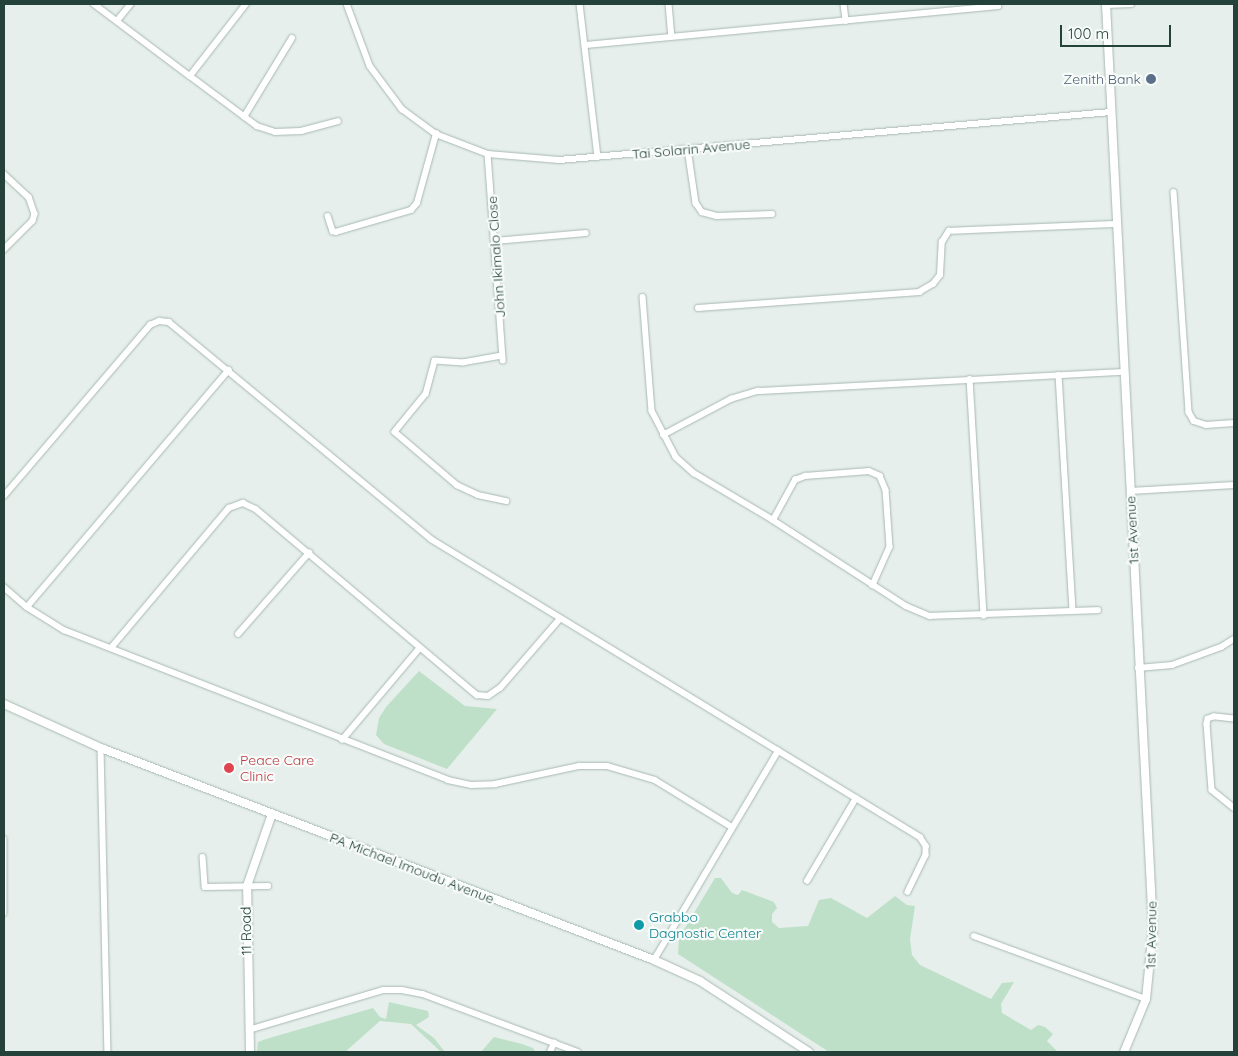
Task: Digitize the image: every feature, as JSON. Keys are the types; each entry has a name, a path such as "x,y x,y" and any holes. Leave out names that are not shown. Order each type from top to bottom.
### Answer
{"street":[{"path":"94,4 257,126 275,132 301,131 338,121"},
{"path":"117,21 131,4"},
{"path":"190,76 246,4"},
{"name":"Tai Solarin Avenue","path":"347,4 370,66 385,90 402,109 436,134 488,154 559,160 1111,112"},
{"path":"580,4 598,157"},
{"path":"669,4 672,36"},
{"path":"844,4 846,21"},
{"path":"1106,5 1131,4"},
{"name":"1st Avenue","path":"1106,5 1138,668 1153,929 1146,999 1124,1052"},
{"path":"586,45 846,21 966,7 998,6"},
{"path":"244,117 292,38"},
{"path":"328,216 333,231 336,232 411,210 417,203 436,134"},
{"path":"688,149 696,203 702,212 717,216 772,214"},
{"name":"John Ikimalo Close","path":"488,154 502,358 464,363 435,361 426,394 395,432 457,485 478,495 506,501"},
{"path":"4,174 29,197 35,214 33,221 4,250"},
{"path":"1174,192 1189,412 1194,420 1206,424 1234,423"},
{"path":"698,308 919,292 933,284 940,275 942,242 949,231 1117,224"},
{"path":"495,242 586,234"},
{"path":"643,297 648,386 652,410 663,435 676,457 694,473 773,520 906,606 930,616 984,616 1098,610"},
{"path":"4,496 150,325 159,320 169,322 431,539 560,620 920,837 926,846 921,868 908,892"},
{"path":"27,607 229,370"},
{"path":"663,435 745,393 970,379 1125,372"},
{"path":"1059,375 1073,610"},
{"path":"970,379 984,616"},
{"path":"773,520 795,480 805,476 869,471 880,476 886,490 890,547 873,585"},
{"path":"1130,491 1234,485"},
{"path":"112,648 229,508 243,503 256,509 471,691 488,696 500,688 560,620"},
{"path":"238,634 309,553"},
{"path":"4,587 27,607 64,630 448,780 471,785 520,781 579,766 633,771 662,784 732,827"},
{"path":"1138,668 1180,662 1234,639"},
{"path":"342,740 419,648"},
{"name":"PA Michael Imoudu Avenue","path":"4,704 101,748 654,960 700,981 809,1052"},
{"path":"1234,719 1214,716 1208,718 1207,724 1212,790 1234,808"},
{"path":"101,748 108,1052"},
{"path":"654,960 778,751"},
{"path":"807,881 856,798"},
{"name":"11 Road","path":"250,1052 247,886 272,814"},
{"path":"4,839 4,913"},
{"path":"203,857 205,887 268,886"},
{"path":"974,936 1146,999"},
{"path":"249,1030 383,990 402,990 423,994 578,1052"},
{"path":"550,1052 554,1043"}],"green space":[{"path":"419,671 465,706 497,709 447,769 384,744 376,735 379,718 386,707"},
{"path":"715,878 721,878 732,893 738,895 742,890 774,902 777,908 772,914 772,922 779,928 808,926 819,900 831,898 867,918 895,896 907,905 915,906 910,939 912,955 920,965 991,999 1002,983 1014,982 1001,1004 1002,1013 1031,1030 1038,1025 1045,1027 1053,1034 1047,1041 1058,1052 829,1052 678,954 679,938"},
{"path":"389,1002 428,1011 429,1017 416,1025 434,1038 445,1052 441,1052 411,1024 380,1021 345,1052 257,1052 258,1042 373,1008 380,1017 386,1019"},
{"path":"494,1037 533,1048 535,1052 481,1052"}],"place":[{"name":"Zenith Bank","path":"1151,79"},
{"name":"Peace Care Clinic","path":"229,768"},
{"name":"Grabbo Dagnostic Center","path":"639,925"}]}
